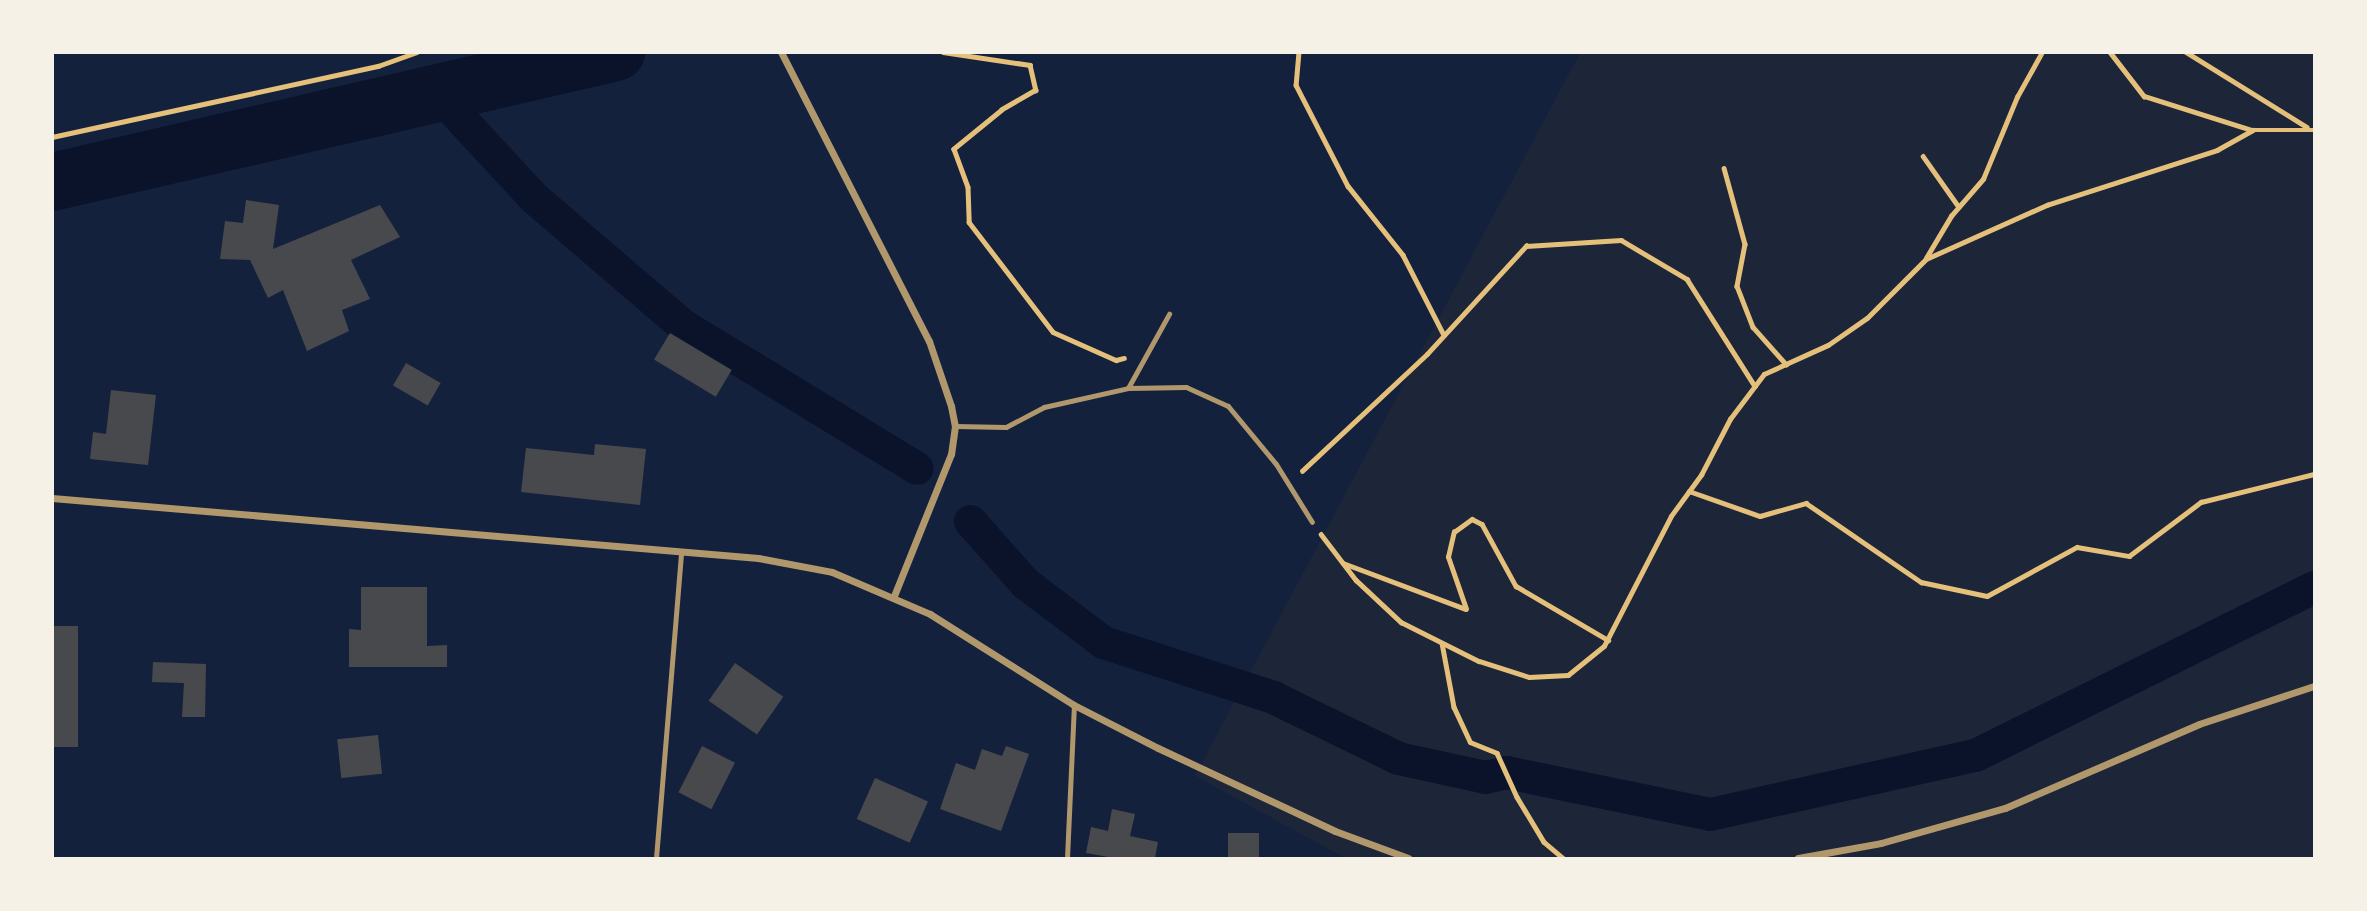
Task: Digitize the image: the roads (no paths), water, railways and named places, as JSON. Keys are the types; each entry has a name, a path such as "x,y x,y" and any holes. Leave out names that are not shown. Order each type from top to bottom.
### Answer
{"street":[{"path":"781,52 929,341 955,426 951,454 894,596"},
{"path":"52,498 681,551 799,565 894,596 1074,705 1263,799 1408,859"},
{"path":"1798,859 1881,843 2005,808 2249,705 2315,685"}],"lane":[{"path":"1128,388 1153,347 1168,314"},
{"path":"955,426 1006,427 1044,407 1128,388 1186,387 1228,406 1288,483 1312,522"},
{"path":"656,859 681,551"},
{"path":"1067,859 1074,705"}],"waterway":[{"path":"52,182 616,52"},
{"path":"435,91 533,197 681,324 917,468"},
{"path":"970,521 1025,583 1103,642 1273,697 1398,758 1485,777 1506,772 1710,814 1975,755 2314,587"}]}
